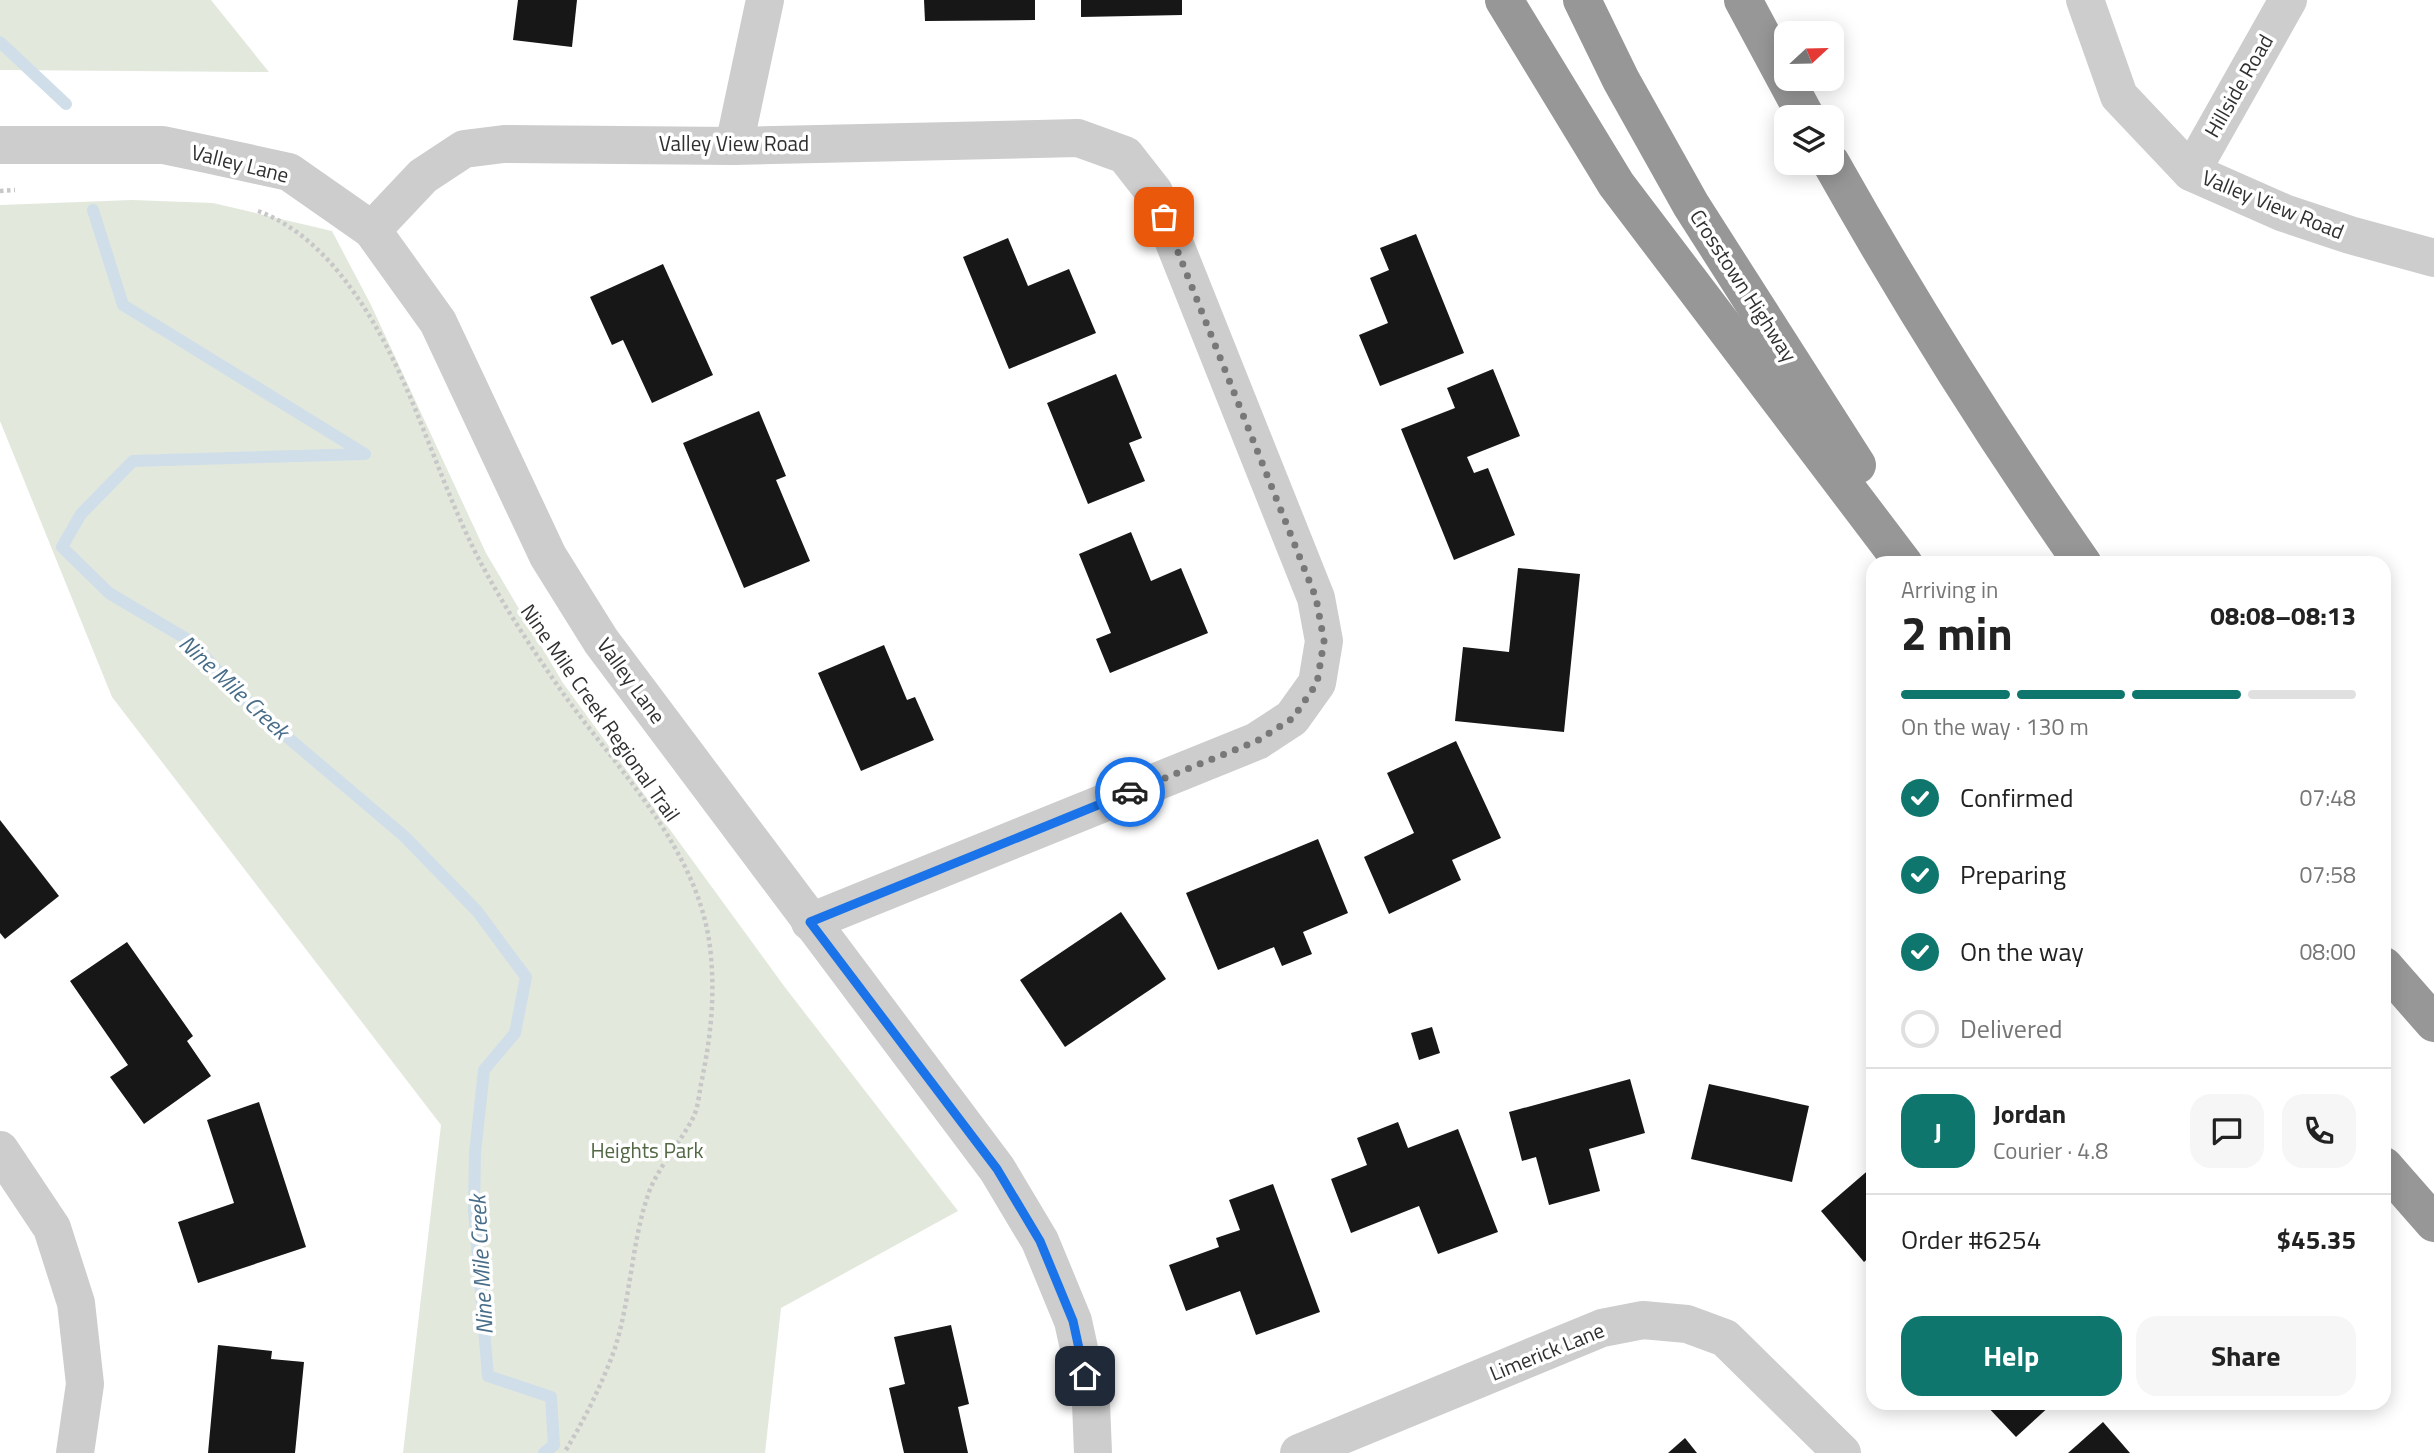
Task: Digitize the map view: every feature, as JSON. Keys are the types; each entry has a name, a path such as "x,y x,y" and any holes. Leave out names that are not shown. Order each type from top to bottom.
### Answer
{"highway":[{"path":"1504,0 1616,184 1898,556"},
{"name":"Crosstown Highway","path":"1582,0 1621,80 1691,205 1915,556"},
{"path":"1744,0 1800,105"},
{"path":"1838,175 1869,231 1988,421 2078,556"},
{"path":"2391,973 2434,1023"},
{"path":"2391,1174 2434,1223"}],"street":[{"path":"734,146 765,0"},
{"name":"Valley View Road","path":"2085,0 2119,96 2191,172 2284,213 2350,235 2434,258"},
{"name":"Hillside Road","path":"2191,172 2288,0"},
{"name":"Valley View Road","path":"372,230 423,176 464,149 504,144 734,146 1078,138 1125,155 1154,192 1316,598 1324,641 1317,683 1293,718 1257,741 810,922"},
{"name":"Valley Lane","path":"0,145 163,145 263,166 289,172 372,230 438,322 548,556 600,641 997,1169 1040,1241 1073,1321 1091,1403 1093,1453"},
{"path":"0,1150 52,1228 76,1303 85,1384 75,1453"},
{"name":"Limerick Lane","path":"1299,1453 1602,1328 1643,1320 1687,1324 1725,1338 1842,1453"}],"path":[{"path":"0,191 26,190"},
{"name":"Nine Mile Creek Regional Trail","path":"247,207 266,214 311,243 351,288 368,314 408,394 469,539 498,592 559,689 653,814 674,847 694,887 711,953 713,1001 707,1057 695,1115 650,1190 614,1349 581,1426 565,1453"}],"green space":[{"path":"0,0 211,0 269,72 0,70"},
{"name":"Heights Park","path":"132,200 213,203 332,231 371,305 486,553 563,683 784,986 958,1211 781,1308 765,1453 403,1453 441,1125 112,697 0,421 0,205"}],"building":[{"path":"518,0 577,0 572,47 513,40"},
{"path":"924,0 1035,0 1035,20 925,21"},
{"path":"1081,0 1182,0 1182,15 1081,17"},
{"path":"1416,234 1464,353 1380,386 1359,335 1388,323 1370,278 1389,270 1380,248"},
{"path":"1008,238 1028,286 1069,269 1096,333 1009,369 963,257"},
{"path":"663,264 713,375 652,403 623,340 612,345 590,297"},
{"path":"1493,369 1520,436 1467,457 1474,473 1488,468 1515,535 1454,560 1401,429 1455,408 1447,388"},
{"path":"1116,374 1142,438 1129,443 1145,481 1088,504 1047,403"},
{"path":"759,411 786,476 776,480 810,561 744,588 683,443"},
{"path":"1131,532 1151,581 1181,568 1208,633 1110,673 1096,639 1111,633 1079,554"},
{"path":"1518,568 1580,574 1564,732 1455,721 1463,647 1509,652"},
{"path":"884,645 907,700 915,697 934,740 861,771 818,673"},
{"path":"1456,741 1501,838 1452,860 1461,880 1389,914 1364,857 1414,833 1387,773"},
{"path":"0,820 59,896 5,939 0,933"},
{"path":"1318,839 1348,913 1303,932 1312,954 1282,966 1274,947 1218,970 1186,893"},
{"path":"1121,912 1166,979 1065,1047 1020,980"},
{"path":"127,942 193,1036 187,1041 211,1076 144,1124 110,1077 128,1065 70,981"},
{"path":"1432,1027 1440,1053 1419,1060 1411,1033"},
{"path":"1630,1079 1645,1133 1589,1149 1600,1191 1549,1205 1536,1157 1522,1161 1509,1112"},
{"path":"1709,1084 1809,1106 1792,1182 1691,1159"},
{"path":"259,1102 306,1247 198,1283 178,1222 234,1203 207,1120"},
{"path":"1398,1122 1408,1148 1458,1129 1498,1232 1438,1254 1419,1206 1351,1233 1331,1179 1367,1165 1357,1138"},
{"path":"1866,1172 1866,1260 1864,1262 1821,1211"},
{"path":"1273,1184 1320,1312 1256,1335 1240,1291 1186,1311 1169,1265 1219,1247 1216,1238 1240,1230 1229,1200"},
{"path":"951,1325 969,1404 958,1407 968,1453 904,1453 889,1388 905,1384 894,1337"},
{"path":"218,1345 272,1351 271,1359 304,1362 295,1453 208,1453"},
{"path":"1991,1410 2045,1410 2016,1437"},
{"path":"2103,1422 2130,1453 2068,1453"},
{"path":"1685,1438 1697,1453 1668,1453"}],"waterway":[{"name":"Nine Mile Creek","path":"0,42 66,104"},
{"name":"Nine Mile Creek","path":"93,210 123,305 365,454 133,461 81,514 62,547 109,593 190,641 253,708 404,836 477,911 526,977 515,1033 484,1070 475,1153 474,1211 488,1376 551,1397 554,1445 544,1453"}],"way so far":[{"path":"1130,792 1257,741 1293,718 1317,683 1324,641 1316,598 1164,217"}],"route":[{"path":"1085,1376 1073,1321 1040,1241 997,1169 810,922 1130,792"}]}
